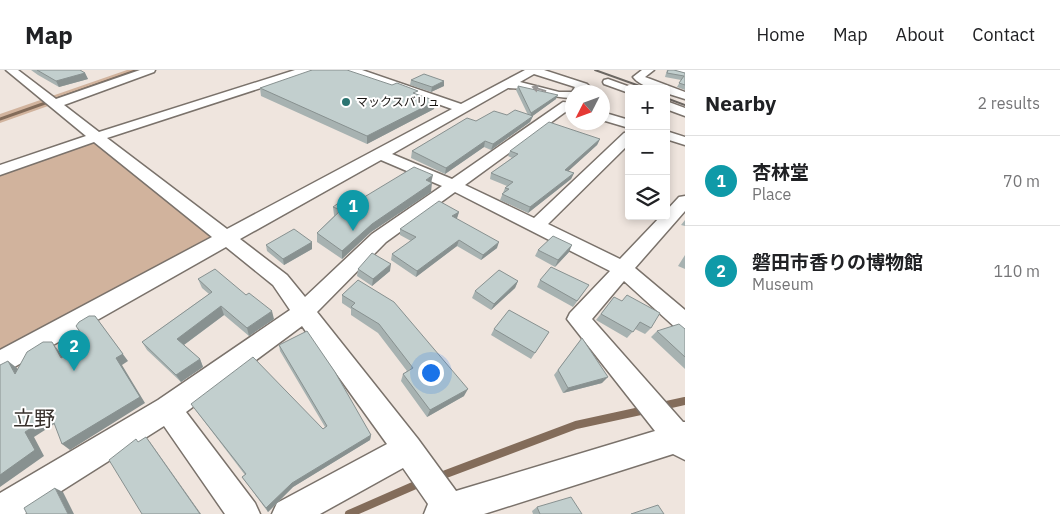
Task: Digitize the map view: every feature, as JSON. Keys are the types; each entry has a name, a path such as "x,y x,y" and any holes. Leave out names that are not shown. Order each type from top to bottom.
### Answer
{"street":[{"path":"0,72 10,70 280,280 408,449 445,512 683,440 578,320 685,201"},
{"path":"54,104 150,70"},
{"path":"0,170 96,137 306,70"},
{"path":"352,70 464,109"},
{"path":"0,362 534,70 580,85"},
{"path":"649,70 638,77 655,85"},
{"path":"676,70 685,72"},
{"path":"608,82 625,88"},
{"path":"504,85 522,85 565,95"},
{"path":"670,90 685,96"},
{"path":"0,511 168,409 304,312 379,238 565,106"},
{"path":"670,106 685,112"},
{"path":"610,118 625,123"},
{"path":"670,136 685,141"},
{"path":"536,226 625,140"},
{"path":"380,154 453,185 623,269 685,323"},
{"path":"168,409 244,514"},
{"path":"288,514 408,449"}],"shaded area":[{"path":"127,70 150,70 0,123 0,114"},
{"path":"96,137 225,238 0,362 0,169"}],"building":[{"path":"37,70 80,70 85,73 56,81"},
{"name":"マックスバリュ","path":"312,70 347,70 392,85 397,83 418,91 413,93 436,101 367,136 260,88"},
{"path":"668,70 685,73 685,85 679,83 684,76 667,73"},
{"path":"424,74 444,81 432,87 411,80"},
{"path":"518,86 558,95 531,113"},
{"path":"515,110 533,116 493,144 485,141 446,168 412,151 467,118 476,121 494,111 507,115"},
{"path":"549,122 565,127 565,130 573,130 600,139 565,170 574,173 530,207 502,194 509,189 505,188 513,182 491,173 518,154 510,151"},
{"path":"414,167 433,175 426,180 432,183 372,224 342,251 317,233 341,210 333,207 351,194 361,199"},
{"path":"439,201 459,212 452,216 499,242 483,255 459,240 417,271 392,254 416,237 400,229"},
{"path":"294,229 312,242 283,259 266,245"},
{"path":"553,236 572,245 558,260 538,250"},
{"path":"372,253 391,264 373,279 358,269"},
{"path":"551,267 589,285 577,301 540,280"},
{"path":"215,269 246,295 249,293 272,311 247,328 221,306 177,339 200,359 176,375 142,342 212,292 198,279"},
{"path":"499,270 518,281 494,304 475,291"},
{"path":"358,280 394,302 468,389 430,410 403,374 413,368 379,324 351,307 355,303 342,295"},
{"path":"627,295 660,313 651,328 640,322 633,332 601,314 614,297 622,301"},
{"path":"509,310 549,332 535,353 494,329"},
{"path":"89,316 95,316 123,354 116,358 140,397 62,444 51,415 25,432 35,450 0,475 0,365 8,361 15,374 27,352 43,342 52,342 61,358 87,342 76,326"},
{"path":"679,324 685,329 685,357 657,331"},
{"path":"307,331 335,372 371,435 292,483 266,508 242,477 246,474 191,404 253,357 323,429 327,426 279,345"},
{"path":"582,338 608,377 568,388 558,370"},
{"path":"146,437 200,514 142,514 109,460 136,439 138,442"},
{"path":"55,488 68,514 27,514 24,508"},
{"path":"571,497 582,514 540,514 537,507"},
{"path":"658,505 664,514 631,514"}],"waterway":[{"path":"0,119 138,70"},
{"path":"662,406 685,401"},
{"path":"438,477 576,425 645,410"},
{"path":"349,514 420,483"}],"railway":[{"path":"595,70 637,85"},
{"path":"670,99 685,105"}],"place":[{"name":"マックスバリュ","path":"346,102"},
{"name":"杏林堂","path":"353,231"},
{"name":"磐田市香りの博物館","path":"74,371"}],"district":[{"name":"立野","path":"34,419"}]}
